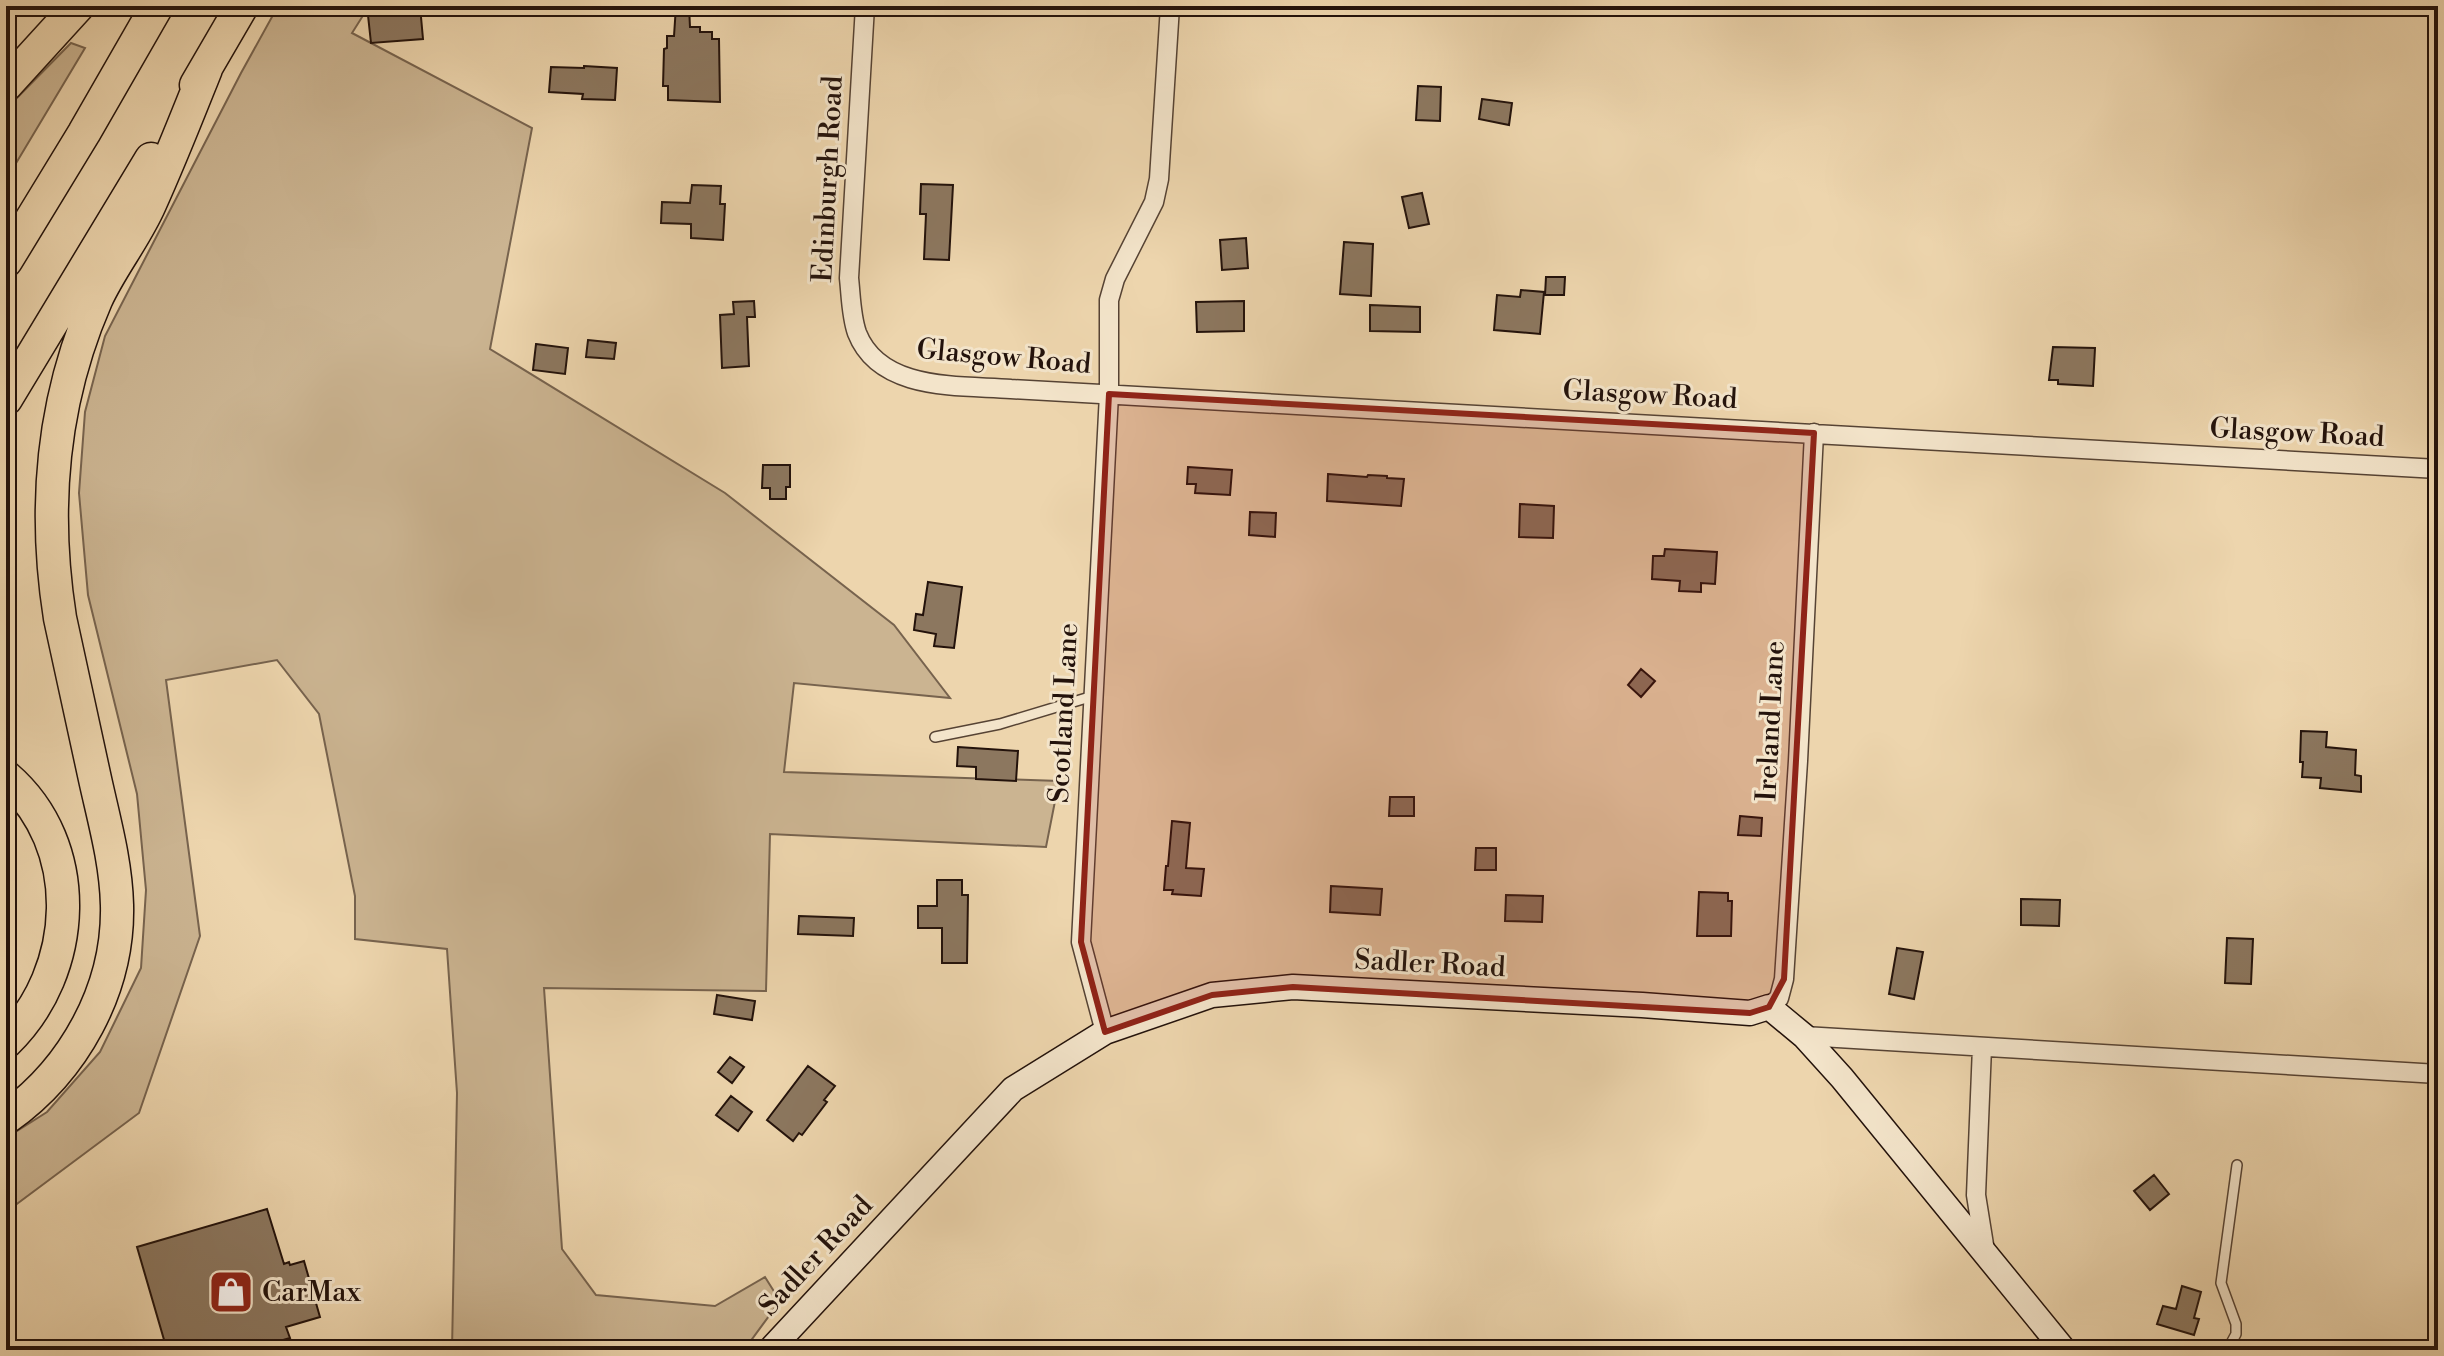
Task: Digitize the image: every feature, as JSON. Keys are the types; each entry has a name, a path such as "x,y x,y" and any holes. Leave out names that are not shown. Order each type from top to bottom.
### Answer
{"highway":[{"path":"6,85 78,6"},
{"path":"6,261 157,6"},
{"path":"6,399 242,6"},
{"path":"6,1118 34,1096 78,1043 101,997 111,965 115,936 117,905 113,862 54,579 51,523 55,443 70,375 96,301 148,208 206,69"},
{"path":"6,777 25,795 47,827 60,866 63,903 59,942 46,981 24,1022 6,1042"}],"street":[{"name":"Edinburgh Road","path":"865,6 849,278 853,318 868,352"},
{"name":"Scotland Lane","path":"1105,1032 1081,942 1109,394 1109,300 1115,279 1154,202 1159,179 1170,6"},
{"name":"Glasgow Road","path":"868,352 898,375 926,382 1011,389 2438,469"},
{"name":"Ireland Lane","path":"1769,1007 1779,998 1784,979 1814,433"},
{"name":"Sadler Road","path":"770,1350 1013,1089 1105,1032 1212,995 1293,987 1750,1013 1769,1007"},
{"path":"1769,1007 1804,1036 1842,1078 2064,1350"},
{"path":"1804,1036 2438,1074"},
{"path":"1982,1047 1976,1195 1985,1253"}],"lane":[{"path":"935,737 1000,724 1093,696"},
{"path":"2222,1350 2230,1345 2236,1334 2236,1324 2221,1283 2237,1165"}],"highlighted area":[{"path":"1109,394 1814,433 1784,979 1769,1007 1750,1013 1293,987 1212,995 1105,1032 1081,942"}],"shaded area":[{"path":"278,6 369,6 352,33 532,128 490,349 725,493 894,625 950,698 794,683 784,772 1059,781 1046,847 770,834 766,991 544,988 562,1249 596,1295 715,1306 765,1277 780,1301 744,1350 452,1350 457,1093 447,949 355,939 355,896 319,714 277,660 166,680 200,936 139,1113 6,1212 6,1138 47,1112 100,1052 141,968 146,890 137,794 88,595 79,493 85,412 105,336"},
{"path":"71,43 85,48 6,180 6,109"}],"building":[{"path":"367,6 420,6 423,39 371,43"},
{"path":"676,6 689,6 690,27 700,27 700,32 712,32 712,39 719,39 720,102 668,100 668,86 663,86 664,49 667,48 667,36 674,36"},
{"path":"551,67 617,68 615,100 582,99 583,94 549,92"},
{"path":"1418,86 1441,87 1440,121 1416,120"},
{"path":"1482,99 1512,103 1509,125 1479,119"},
{"path":"921,184 953,185 949,260 924,259 926,214 920,214"},
{"path":"692,185 721,186 720,204 725,204 723,240 691,238 691,224 661,223 662,202 690,203"},
{"path":"1422,193 1429,224 1409,228 1402,197"},
{"path":"1246,238 1248,268 1222,270 1220,240"},
{"path":"1344,242 1373,244 1371,296 1340,294"},
{"path":"1546,277 1565,277 1564,295 1545,295"},
{"path":"1521,290 1544,292 1540,334 1494,330 1497,295 1520,297"},
{"path":"754,301 755,317 747,317 749,366 722,368 720,315 734,314 733,302"},
{"path":"1244,301 1244,331 1197,332 1196,302"},
{"path":"1370,305 1420,307 1420,332 1370,331"},
{"path":"588,340 616,343 614,359 586,357"},
{"path":"536,344 568,348 565,374 533,370"},
{"path":"2053,347 2095,348 2093,386 2058,384 2058,380 2049,380"},
{"path":"763,465 790,465 790,487 786,487 786,499 770,499 770,488 762,488"},
{"path":"1188,467 1232,470 1230,495 1195,493 1196,484 1187,484"},
{"path":"1328,474 1404,479 1401,506 1327,501"},
{"path":"1520,504 1554,506 1553,538 1519,537"},
{"path":"1250,512 1276,513 1275,537 1249,535"},
{"path":"1665,549 1717,552 1715,584 1701,583 1701,592 1679,591 1680,581 1652,579 1653,556 1664,556"},
{"path":"928,582 962,587 954,648 934,646 936,634 914,630 916,614 923,615"},
{"path":"1641,669 1655,681 1641,697 1628,685"},
{"path":"2301,731 2327,732 2326,747 2356,750 2355,775 2361,776 2361,792 2320,788 2321,778 2302,777"},
{"path":"958,747 1018,751 1016,781 976,779 976,767 957,766"},
{"path":"1390,797 1414,797 1414,816 1389,816"},
{"path":"1740,816 1762,818 1761,836 1738,835"},
{"path":"1172,821 1190,823 1186,868 1204,869 1201,896 1172,894 1173,890 1164,890"},
{"path":"1476,848 1496,848 1496,870 1475,870"},
{"path":"937,880 962,880 962,895 968,895 967,963 942,963 942,928 918,928 918,906 937,906"},
{"path":"1331,886 1382,889 1380,915 1330,912"},
{"path":"1699,892 1728,893 1728,901 1732,901 1731,936 1697,936"},
{"path":"1506,895 1543,896 1542,922 1505,921"},
{"path":"2021,899 2060,900 2059,926 2021,925"},
{"path":"799,916 854,918 853,936 798,934"},
{"path":"2227,938 2253,939 2251,984 2225,983"},
{"path":"1897,948 1923,952 1914,999 1889,994"},
{"path":"717,995 755,1001 752,1020 714,1014"},
{"path":"730,1057 744,1067 732,1083 718,1072"},
{"path":"808,1066 835,1086 802,1135 799,1133 793,1141 767,1120"},
{"path":"731,1096 752,1112 738,1131 716,1115"},
{"path":"2154,1175 2169,1194 2150,1210 2134,1191"},
{"name":"CarMax","path":"267,1209 284,1264 304,1261 320,1317 286,1327 290,1338 249,1350 167,1350 137,1247"},
{"path":"2182,1286 2201,1292 2194,1318 2199,1319 2194,1335 2157,1324 2163,1306 2176,1309"}],"place":[{"name":"CarMax","path":"231,1292"}]}
